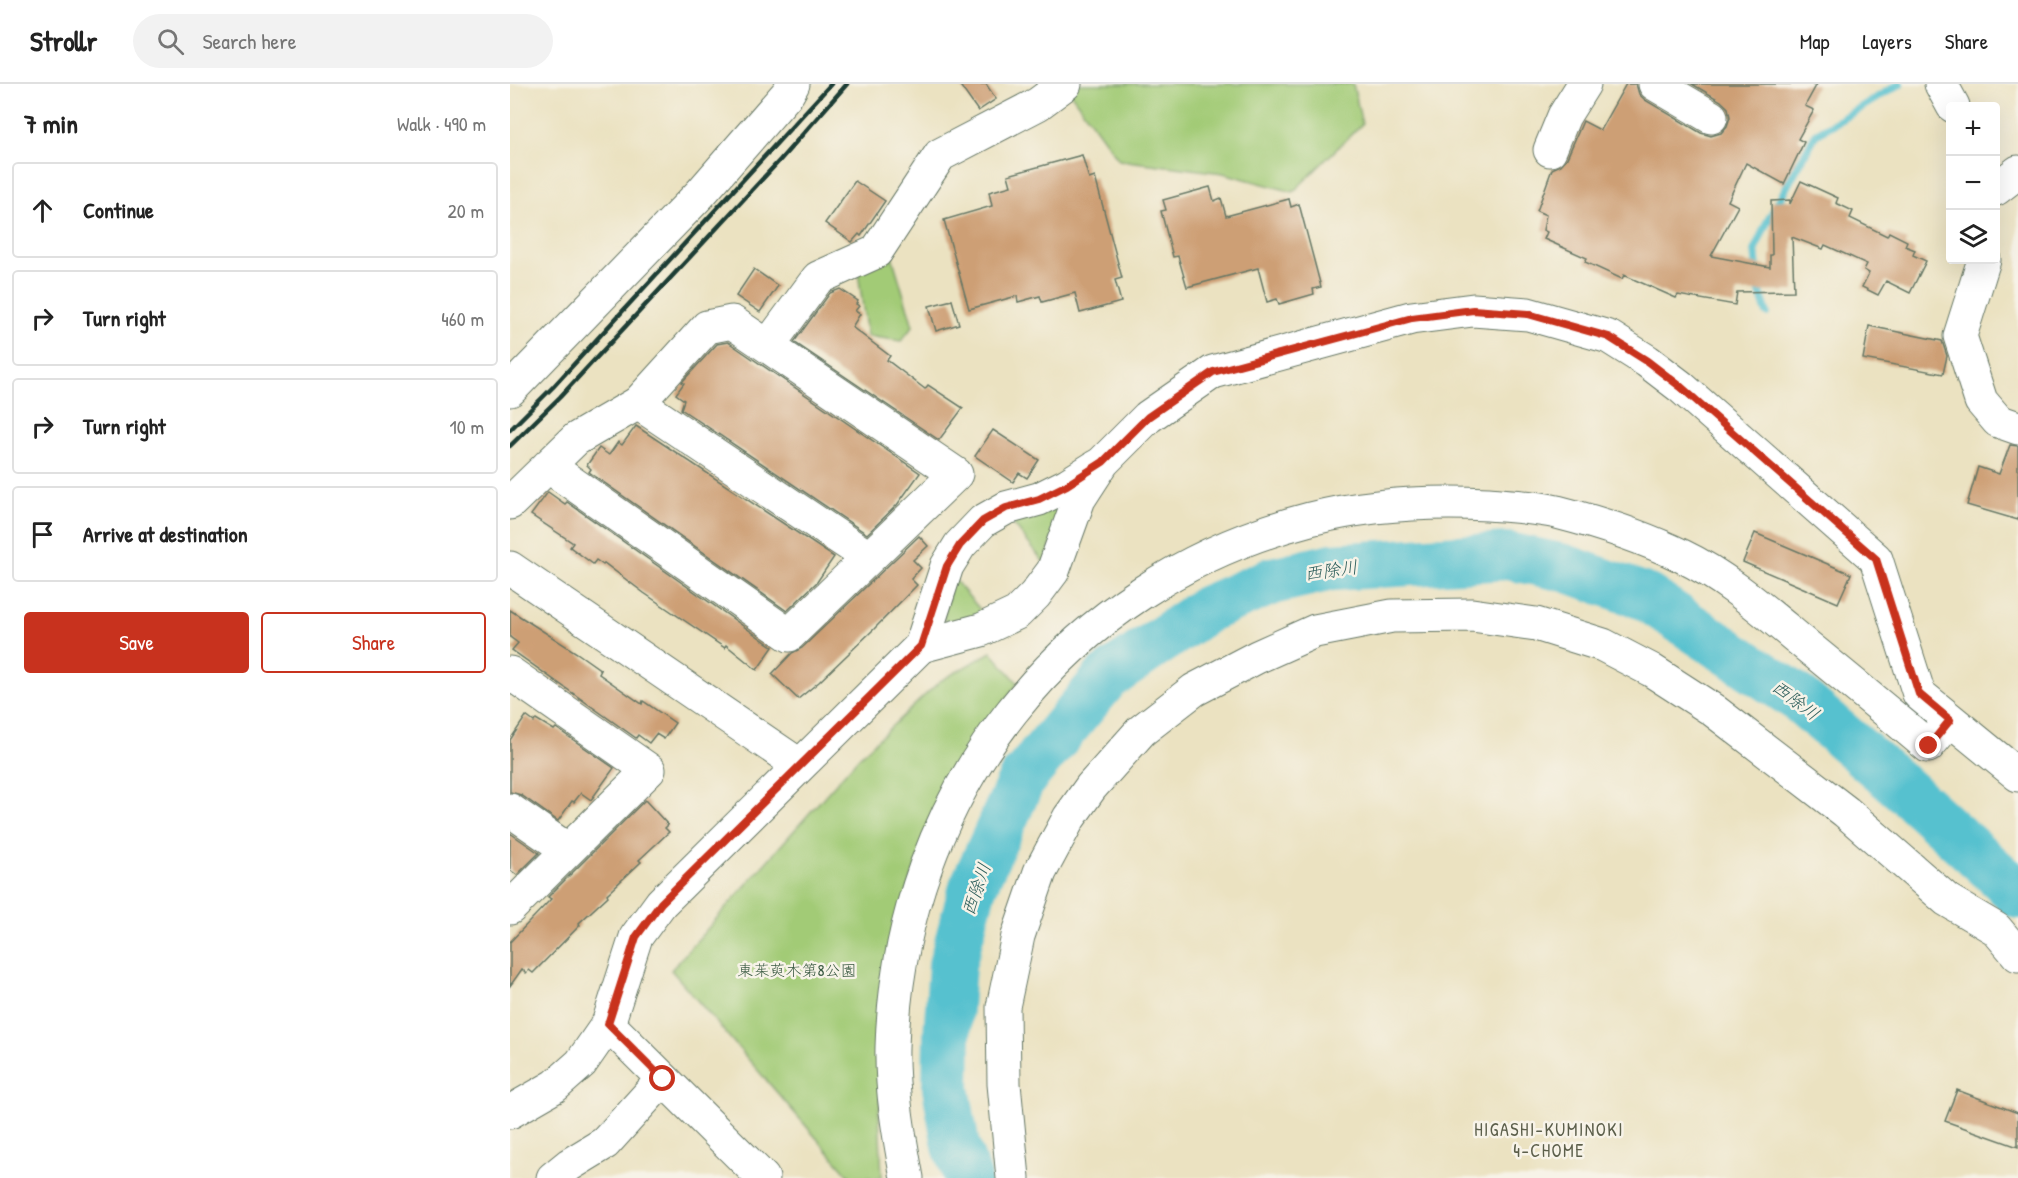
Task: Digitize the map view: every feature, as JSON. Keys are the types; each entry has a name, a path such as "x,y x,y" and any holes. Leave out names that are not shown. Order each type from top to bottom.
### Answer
{"street":[{"path":"510,390 700,194 788,93 793,84"},
{"path":"768,346 818,278 876,252 940,155 1038,104 1065,84"},
{"path":"1550,150 1564,116 1584,84"},
{"path":"1655,84 1711,117"},
{"path":"1941,84 1951,102"},
{"path":"2000,185 2018,172"},
{"path":"1983,264 1960,336 1981,401 1998,421 2018,428"},
{"path":"921,646 981,630 1017,613 1035,595 1053,571 1079,499 1103,462 1148,417 1213,372 1412,318 1473,310 1528,314 1609,337 1647,361 1681,387 1876,559 1919,694 2018,776"},
{"path":"510,504 548,466 576,439 638,403 706,327 732,322 956,474 789,635 548,466"},
{"path":"638,403 868,557"},
{"path":"510,1112 555,1086 581,1063 608,1024 636,937 661,903 921,646 947,566 960,545 983,521 1006,508 1039,499 1067,485 1103,462"},
{"path":"907,1178 894,1085 892,1049 895,1008 908,924 933,847 951,806 975,763 1005,721 1039,678 1072,647 1109,615 1156,582 1248,537 1337,512 1386,505 1445,502 1524,506 1556,512 1634,536 1684,556 1722,579 1775,619 1929,746 1950,720"},
{"path":"510,568 799,765"},
{"path":"1013,1178 1004,1084 1004,1007 1018,936 1040,872 1069,818 1091,787 1141,731 1194,690 1257,657 1315,631 1392,616 1472,615 1536,624 1603,645 1651,670 1713,710 1846,812 1947,900 1996,929 2018,955"},
{"path":"510,673 649,770 510,908"},
{"path":"510,810 568,850"},
{"path":"608,1024 763,1178"},
{"path":"568,1174 605,1143 663,1079"}],"green space":[{"path":"1076,84 1353,84 1362,124 1293,192 1223,173 1119,160 1068,90"},
{"path":"889,246 913,326 901,341 867,336 858,272"},
{"path":"1036,507 1062,507 1045,564 1007,516"},
{"path":"953,578 983,613 951,624 943,619"},
{"name":"東茱萸木第8公園","path":"991,652 1018,683 941,792 900,911 879,1113 882,1178 851,1178 671,970 859,757 940,681"}],"building":[{"path":"959,84 986,84 996,99 978,111"},
{"path":"1626,84 1636,84 1639,94 1645,100 1701,133 1711,136 1721,133 1727,126 1730,117 1728,108 1721,101 1692,84 1817,84 1805,106 1814,110 1798,139 1804,142 1784,184 1746,163 1728,201 1738,206 1711,256 1770,267 1770,255 1772,255 1771,201 1790,200 1790,204 1801,181 1838,198 1836,203 1853,211 1850,218 1887,236 1889,232 1907,241 1905,246 1915,250 1913,255 1926,261 1910,293 1886,281 1878,295 1862,287 1869,273 1864,270 1867,264 1825,245 1823,249 1792,237 1794,291 1737,292 1735,305 1678,295 1676,298 1624,275 1622,279 1585,262 1587,258 1544,239 1547,232 1543,230 1546,215 1537,211 1552,169 1561,165 1567,158 1583,121 1600,130"},
{"path":"1082,155 1089,179 1095,177 1122,278 1115,280 1121,302 1080,313 1075,293 1042,302 1040,296 1018,302 1017,296 969,309 944,220 992,206 989,192 1011,186 1008,175"},
{"path":"855,181 885,201 861,236 859,234 852,242 825,223"},
{"path":"1210,187 1214,201 1221,198 1226,216 1289,199 1291,207 1299,204 1321,287 1313,289 1314,294 1279,304 1277,299 1267,302 1258,268 1187,287 1178,256 1173,257 1161,211 1166,210 1163,200"},
{"path":"754,269 778,286 760,312 736,296"},
{"path":"840,289 858,301 856,304 859,306 855,311 860,314 852,327 890,356 887,360 925,389 928,385 963,408 939,440 794,342 830,293"},
{"path":"952,300 959,324 936,331 929,306"},
{"path":"1869,326 1942,341 1947,356 1943,374 1863,359"},
{"path":"728,342 920,473 897,505 867,534 681,409 684,400 676,394 684,383 682,382 717,344"},
{"path":"636,426 834,557 817,582 787,611 589,472 591,469 587,465 599,448 609,455 618,442 622,445"},
{"path":"993,430 1039,460 1027,478 1019,473 1013,482 975,456"},
{"path":"2010,445 2018,446 2018,520 1967,505 1978,467 1999,474"},
{"path":"548,492 565,504 567,502 773,647 757,670 726,645 725,648 604,563 603,565 596,560 593,564 570,547 573,543 531,515"},
{"path":"1755,533 1851,574 1838,603 1743,562"},
{"path":"919,536 928,546 913,560 921,568 911,579 917,585 819,682 798,699 772,674"},
{"path":"510,610 601,670 599,674 642,704 643,701 675,723 664,739 656,734 649,743 638,735 636,738 512,650 518,643 510,637"},
{"path":"526,716 554,730 556,728 614,768 591,800 581,793 574,802 572,801 558,821 521,795 510,792 510,740"},
{"path":"645,800 668,825 665,828 669,832 639,860 641,862 607,894 608,896 579,923 580,925 533,973 529,970 526,973 522,969 510,986 510,942 551,899 548,897"},
{"path":"510,833 539,853 517,875 510,870"},
{"path":"1957,1090 2018,1113 2018,1147 1945,1121"}],"waterway":[{"path":"1767,313 1759,289 1755,249 1767,222 1816,134 1900,84"},
{"name":"西除川","path":"968,1178 956,1146 946,1088 952,965 973,887 1022,779 1106,678 1207,609 1272,581 1332,567 1508,556 1565,568 1646,597 1798,698 1906,791 2018,895"}],"railway":[{"path":"510,430 553,387 831,84"},
{"path":"510,446 560,397 780,160 847,84"}],"district":[{"name":"HIGASHI-KUMINOKI 4-CHOME","path":"1549,1139"}],"route":[{"path":"663,1079 608,1024 636,937 661,903 921,646 947,566 960,545 983,521 1006,508 1039,499 1067,485 1103,462 1148,417 1213,372 1412,318 1473,310 1528,314 1568,324 1609,337 1647,361 1681,387 1876,559 1919,694 1950,720 1929,746"}]}
